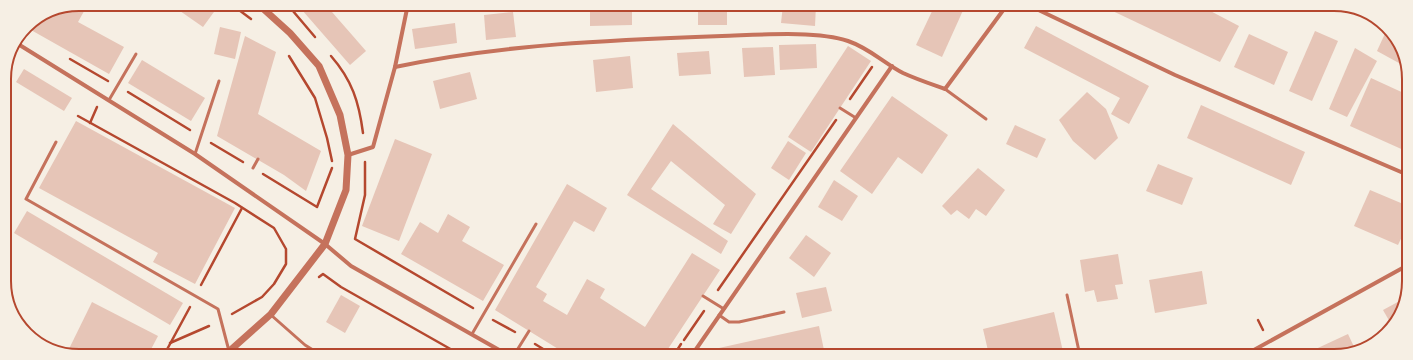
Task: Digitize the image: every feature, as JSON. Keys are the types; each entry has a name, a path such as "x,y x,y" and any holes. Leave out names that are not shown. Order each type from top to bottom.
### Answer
{"street":[{"path":"232,349 271,314 325,244 346,190 348,155 340,115 319,66 290,32 266,11"},
{"path":"348,155 373,147 395,67 407,11"},
{"path":"395,67 445,56 526,46 628,39 748,35 810,35 847,41 878,57 904,73 945,89 1003,11"},
{"path":"1041,11 1175,75 1402,172"},
{"path":"20,45 195,154 325,244 352,266 498,349"},
{"path":"696,349 892,66"},
{"path":"1258,348 1402,268"}],"lane":[{"path":"109,100 136,54"},
{"path":"195,154 219,81"},
{"path":"945,89 986,119"},
{"path":"842,109 856,118"},
{"path":"56,142 26,199 218,309 226,349"},
{"path":"253,168 258,159"},
{"path":"472,334 536,224"},
{"path":"1067,295 1079,349"},
{"path":"703,296 724,309"},
{"path":"719,315 729,322 739,322 784,312"},
{"path":"271,314 311,349"},
{"path":"518,349 529,331"}],"path":[{"path":"240,11 254,22"},
{"path":"293,11 320,42"},
{"path":"64,55 317,207 333,165 327,138 315,98 288,54"},
{"path":"330,54 345,72 360,110 365,150 365,195 355,239 544,349"},
{"path":"678,349 878,57"},
{"path":"78,116 242,208 274,228 286,249 286,264 274,284 262,296 221,320 170,343"},
{"path":"167,349 242,208"},
{"path":"341,287 450,349"}],"building":[{"path":"84,11 78,22 124,47 109,74 32,30 41,22 53,16 65,12"},
{"path":"180,11 215,11 203,27"},
{"path":"303,11 331,11 366,51 350,65"},
{"path":"590,11 632,11 632,25 590,26"},
{"path":"698,11 727,11 727,25 698,25"},
{"path":"782,11 816,11 815,26 781,23"},
{"path":"932,11 963,11 942,57 916,45"},
{"path":"1113,11 1210,11 1239,26 1220,62"},
{"path":"513,12 516,37 486,40 484,15"},
{"path":"455,23 457,43 415,49 412,29"},
{"path":"1036,26 1149,86 1129,124 1111,114 1120,98 1024,48"},
{"path":"220,27 241,32 235,59 214,54"},
{"path":"1315,31 1338,41 1312,101 1289,91"},
{"path":"1249,34 1288,52 1274,85 1234,67"},
{"path":"1385,34 1393,45 1401,64 1377,51"},
{"path":"245,36 276,52 258,114 321,151 306,191 284,175 217,136"},
{"path":"816,44 817,68 780,70 779,45"},
{"path":"848,46 871,61 811,152 788,137"},
{"path":"773,47 775,75 744,77 742,48"},
{"path":"1355,48 1377,61 1347,117 1329,109"},
{"path":"709,51 711,74 679,76 677,53"},
{"path":"630,56 633,88 596,92 593,60"},
{"path":"142,60 205,98 191,121 128,83"},
{"path":"24,69 72,98 64,111 16,82"},
{"path":"470,72 477,99 440,109 433,81"},
{"path":"1371,78 1402,92 1402,149 1350,126"},
{"path":"1087,92 1106,109 1118,138 1095,160 1073,141 1059,120"},
{"path":"892,96 948,135 922,174 898,157 872,194 840,171"},
{"path":"1201,105 1305,152 1291,185 1187,138"},
{"path":"76,121 235,208 195,284 153,262 158,253 39,188"},
{"path":"673,124 756,194 731,234 713,224 725,205 671,161 651,189 728,241 721,254 627,195"},
{"path":"1015,125 1046,139 1037,158 1006,144"},
{"path":"395,139 432,154 399,241 362,226"},
{"path":"788,141 806,153 789,180 771,168"},
{"path":"1158,164 1193,178 1182,205 1146,191"},
{"path":"978,168 1005,190 986,216 976,209 969,219 957,210 951,215 942,206"},
{"path":"834,180 858,196 842,221 818,207"},
{"path":"567,184 607,208 594,232 574,221 536,287 547,294 543,301 567,315 587,279 605,289 600,298 645,327 692,253 720,270 668,349 558,349 495,310"},
{"path":"1370,190 1402,203 1402,237 1398,245 1354,226"},
{"path":"27,211 183,303 170,325 14,233"},
{"path":"448,214 470,227 462,241 504,265 483,301 401,254 420,222 438,233"},
{"path":"806,235 831,253 814,277 789,258"},
{"path":"1118,254 1123,284 1115,285 1118,299 1097,302 1094,290 1085,292 1080,260"},
{"path":"1202,271 1207,304 1155,313 1149,280"},
{"path":"826,287 832,311 802,318 796,293"},
{"path":"341,295 360,306 345,333 326,322"},
{"path":"92,302 158,336 151,349 69,348"},
{"path":"1399,302 1389,320 1383,310"},
{"path":"1054,312 1062,349 988,349 983,329"},
{"path":"819,326 824,349 719,349"},
{"path":"1348,334 1354,346 1339,349 1316,349"}]}
